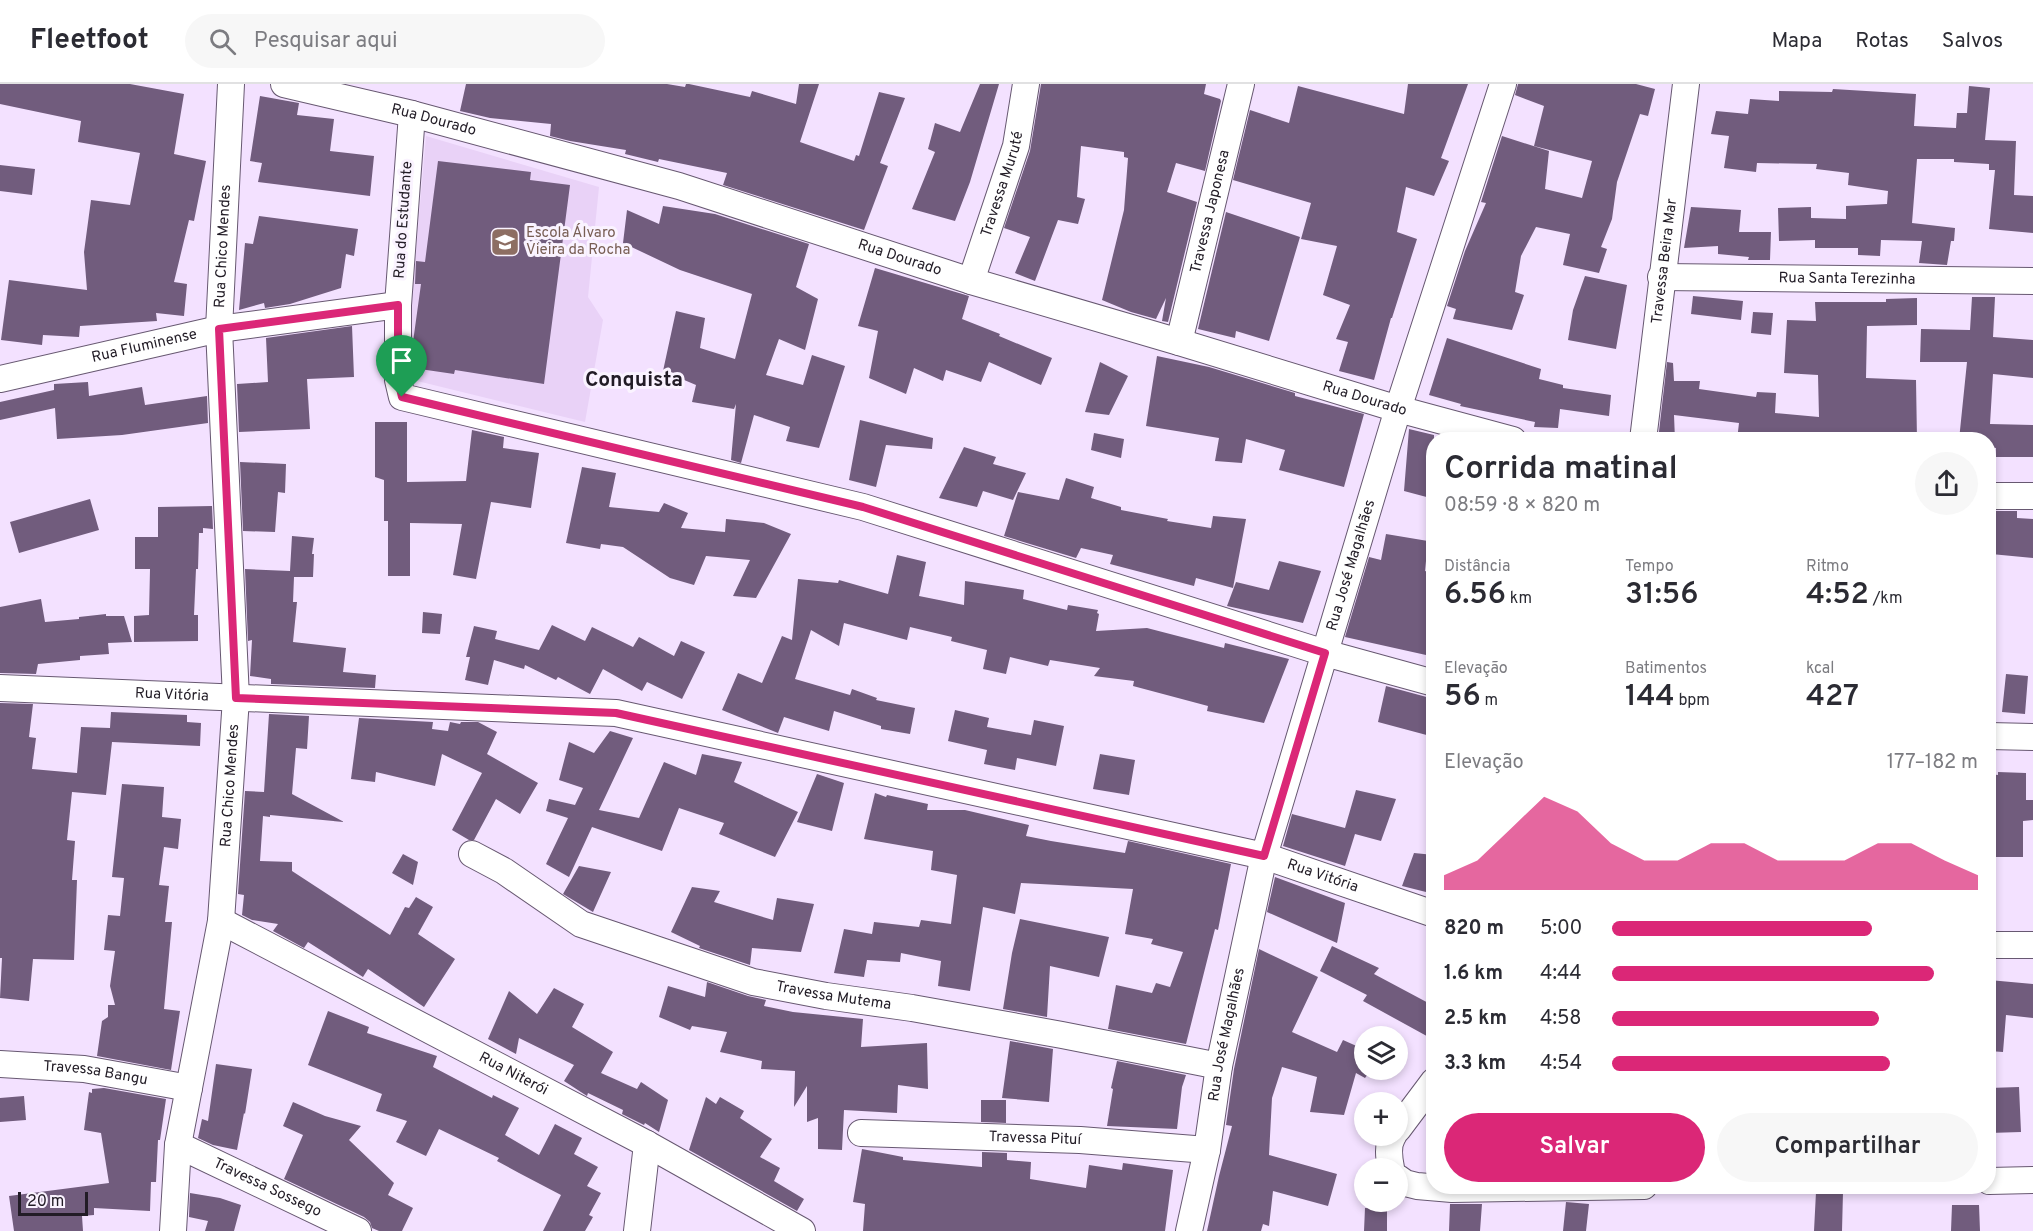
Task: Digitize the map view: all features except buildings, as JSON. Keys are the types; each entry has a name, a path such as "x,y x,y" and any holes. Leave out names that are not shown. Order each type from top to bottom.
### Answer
{"street":[{"name":"Rua Chico Mendes","path":"173,1231 178,1145 221,921 236,698 219,329 231,84"},
{"name":"Rua Dourado","path":"284,84 412,114 679,186 972,281 1398,409 1483,432"},
{"name":"Travessa Muruté","path":"972,281 1016,146 1026,84"},
{"name":"Travessa Japonesa","path":"1179,342 1241,84"},
{"name":"Rua José Magalhães","path":"1189,1231 1207,1150 1219,1066 1264,856 1398,409 1503,84"},
{"name":"Travessa Beira Mar","path":"1644,432 1686,84"},
{"name":"Rua do Estudante","path":"412,114 398,305 398,380 402,397 863,507 1325,653"},
{"name":"Rua Santa Terezinha","path":"1661,278 2033,281"},
{"name":"Rua Fluminense","path":"0,379 219,329 398,305"},
{"path":"1996,496 2033,496"},
{"path":"1325,653 1426,681"},
{"name":"Rua Vitória","path":"0,688 616,713 1264,856 1426,911"},
{"path":"1996,736 2033,737"},
{"name":"Travessa Mutema","path":"472,854 504,871 581,924 753,982 1062,1035 1219,1066"},
{"name":"Rua Niterói","path":"221,921 647,1144 802,1231"},
{"path":"1996,945 2033,945"},
{"name":"Travessa Bangu","path":"0,1064 84,1069 189,1088"},
{"path":"1408,1116 1426,1092"},
{"name":"Travessa Pituí","path":"861,1133 1080,1140 1207,1150"},
{"path":"637,1231 647,1144"},
{"name":"Travessa Sossego","path":"178,1145 358,1231"},
{"path":"1996,1181 2033,1180"},
{"path":"1408,1184 1426,1187"}],"shaded area":[{"name":"Escola Álvaro Vieira da Rocha","path":"426,136 599,187 588,297 603,320 585,422 405,378"}],"place":[{"name":"Escola Álvaro Vieira da Rocha","path":"505,242"}],"district":[{"name":"Conquista","path":"634,380"}],"route":[{"path":"398,305 398,380 402,397 863,507 1325,653 1264,856 616,713 236,698 219,329 398,305"}]}
